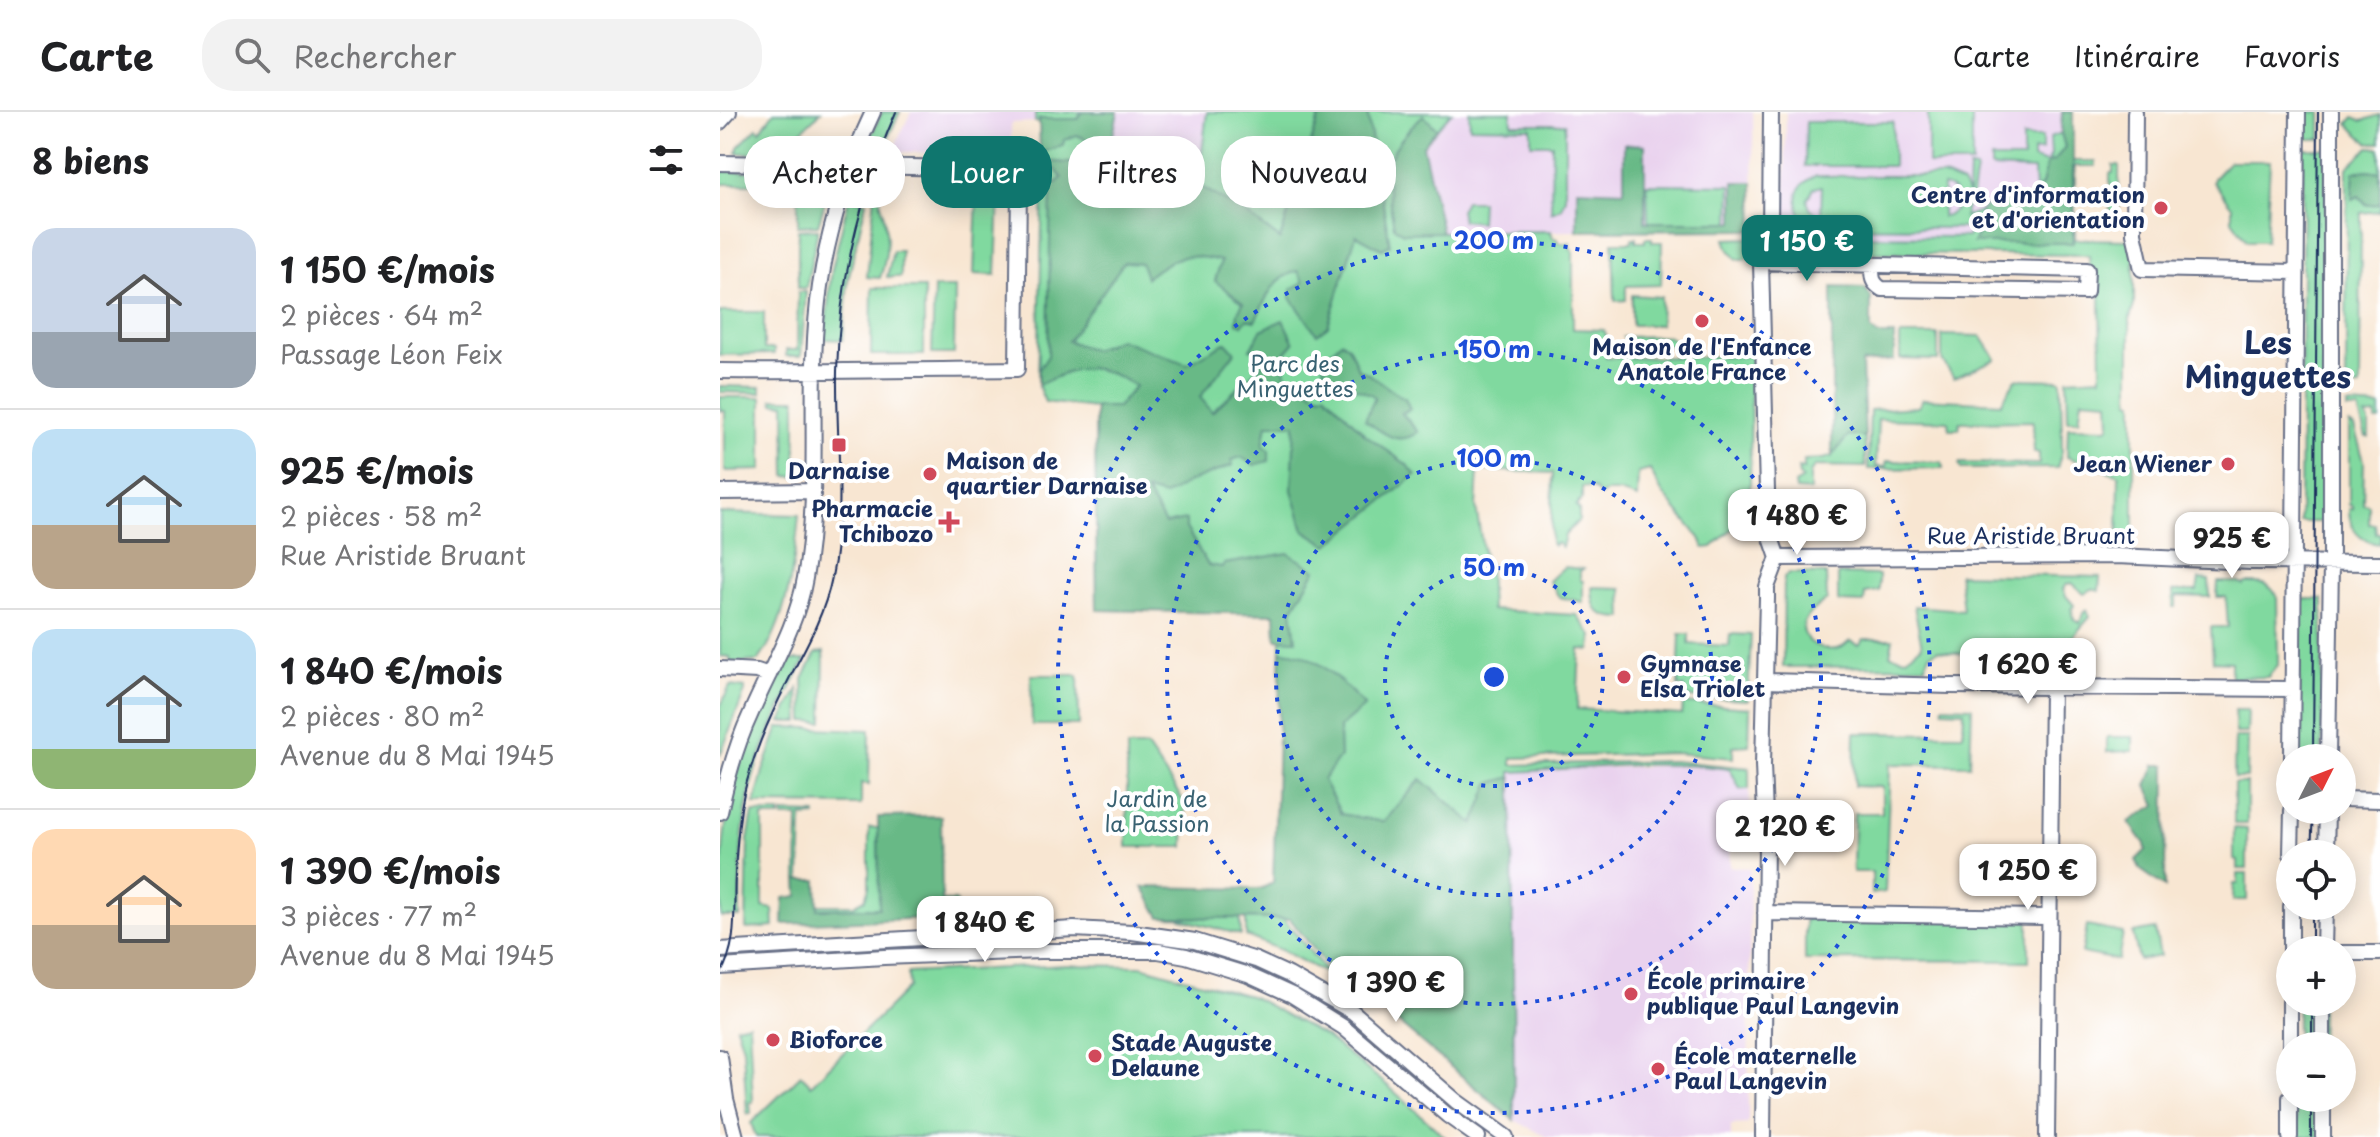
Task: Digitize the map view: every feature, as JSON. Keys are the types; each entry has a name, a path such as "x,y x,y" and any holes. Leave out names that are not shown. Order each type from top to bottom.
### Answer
{"street":[{"path":"720,122 729,112"},
{"path":"863,136 873,112"},
{"path":"1763,1137 1763,765 1767,587 1778,558 1768,529 1761,262 1770,234 1771,112"},
{"path":"2135,112 2134,233 2142,269 2296,272"},
{"path":"2292,744 2298,112"},
{"path":"2328,744 2331,112"},
{"path":"720,163 744,164"},
{"path":"720,371 1017,369 1019,184 1008,169 905,167"},
{"path":"720,812 736,748 792,624 805,582 814,523 815,371 820,287 839,208"},
{"path":"1761,262 2087,270 2086,292 1882,289 1875,285 1872,267"},
{"path":"720,492 813,491"},
{"name":"Rue Aristide Bruant","path":"1778,558 2116,556 2380,563"},
{"path":"720,669 757,671 769,675"},
{"path":"1766,681 2292,689"},
{"path":"2047,1137 2047,917 2052,687"},
{"path":"2356,799 2380,800"},
{"path":"1765,913 2047,917"},
{"path":"720,950 977,938 1074,929 1132,932 1195,941 1256,960 1353,1012 1456,1101 1506,1137"},
{"path":"909,956 921,948 977,938 1014,944 1030,951"},
{"path":"720,967 1030,951 1158,951 1248,975 1292,995 1343,1027 1447,1115 1478,1137"},
{"path":"2356,953 2380,953"},
{"path":"720,1057 736,1137"},
{"path":"2290,1112 2290,1137"},
{"path":"2323,1112 2323,1137"}],"shaded area":[{"path":"911,112 1207,112 1205,142 1205,136 1068,136 1040,122 1011,123 1011,136 921,136 921,152 905,152 905,136 900,136"},
{"path":"1443,112 1753,112 1754,230 1438,232 1416,141"},
{"path":"1786,112 2073,112 2073,243 1785,241"},
{"name":"École primaire publique Paul Langevin","path":"1669,766 1749,768 1750,838 1730,839 1730,867 1750,868 1748,1124 1731,1125 1731,1137 1548,1137 1514,1120 1511,771"}],"green space":[{"path":"774,112 821,112 796,136 749,136 757,128 760,131"},
{"path":"882,112 900,112 889,136 871,136"},
{"name":"Parc des Minguettes","path":"1035,112 1082,112 1078,119 1040,119 1089,136 1068,136 1068,208 1205,208 1204,136 1207,112 1452,112 1437,129 1432,124 1417,141 1438,232 1551,231 1558,243 1570,243 1573,250 1573,329 1604,330 1608,339 1606,358 1751,356 1750,504 1734,527 1712,547 1704,548 1700,538 1662,493 1650,470 1638,473 1637,498 1619,492 1605,492 1601,496 1593,488 1582,487 1582,499 1576,506 1579,520 1565,535 1562,547 1551,543 1553,473 1478,470 1476,507 1485,563 1489,564 1491,610 1577,615 1592,636 1591,650 1580,649 1577,709 1682,715 1683,703 1750,708 1749,745 1733,746 1733,758 1674,753 1512,758 1512,765 1673,761 1749,768 1749,789 1740,789 1730,769 1703,766 1648,765 1511,772 1514,1120 1367,996 1334,975 1280,905 1281,611 1097,610 1095,408 1045,402 1038,385 1042,208 1052,208 1052,136 1040,136 1040,123 1035,122"},
{"path":"1082,112 1118,112 1113,136 1068,136 1063,145 1052,149 1052,136 1040,136 1039,119 1078,119"},
{"path":"1321,112 1367,112 1371,136 1313,136"},
{"path":"1469,112 1511,112 1512,124 1565,124 1565,198 1561,208 1551,212 1552,144 1531,144 1531,128 1470,127"},
{"path":"1928,112 1972,112 1972,164 1928,164"},
{"path":"2062,112 2073,112 2073,243 1973,243 1979,232 1980,211 1991,201 2035,202 2035,190 2042,185 2047,163 2055,160 2065,147 2061,133"},
{"path":"2307,112 2321,112 2321,139 2307,139"},
{"path":"1423,115 1437,129 1423,146 1442,232 1403,233 1394,227 1391,208 1396,208 1396,146"},
{"path":"2380,115 2380,143 2368,143 2348,124 2354,117 2362,121"},
{"path":"1806,122 1893,122 1893,166 1805,166"},
{"path":"2061,133 2065,147 2055,160 2047,163 2051,155 2050,137"},
{"path":"2023,137 2042,137 2042,150 2033,151 2033,159 2047,163 2042,185 2035,190 2034,170 1991,168 1991,159 2023,159"},
{"path":"744,141 744,153 737,153"},
{"path":"1624,144 1645,145 1645,222 1734,222 1734,182 1753,182 1754,230 1577,231 1577,189 1624,191"},
{"path":"2369,147 2380,148 2380,172 2354,172 2352,199 2359,196 2367,205 2380,204 2380,211 2361,213 2360,387 2346,388 2347,168"},
{"path":"2303,149 2326,149 2323,522 2300,522"},
{"path":"2073,161 2096,161 2096,166 2075,166 2075,239 2129,240 2134,246 2130,401 2134,402 2134,535 2129,535 2129,543 2118,543 2119,475 2067,457 2068,427 2107,428 2110,425 2109,401 2082,399 2079,420 2068,420 2067,379 2101,377 2100,286 2090,279 2089,255 1785,252 1791,217 1801,216 1799,193 1804,183 1815,176 1944,176 1963,184 1968,196 1969,168 1976,169 1971,203 1968,203 1964,217 1980,211 1979,232 1975,238 2073,242","holes":["1822,186 1821,216 1810,209 1807,200 1814,188","1943,186 1954,192 1957,202 1955,210 1942,217","1797,227 1968,228 1968,237 1796,236"]},
{"path":"2230,161 2270,161 2266,241 2247,241 2232,220 2232,207 2213,182"},
{"path":"1052,162 1068,163 1068,208 1205,208 1205,189 1221,198 1221,208 1237,208 1280,239 1290,208 1384,208 1390,245 1382,249 1356,235 1328,326 1317,334 1291,298 1291,289 1304,282 1298,271 1276,284 1255,321 1247,319 1242,325 1237,323 1243,303 1215,281 1221,261 1189,256 1165,264 1146,278 1141,263 1124,262 1068,341 1093,350 1119,339 1187,364 1226,342 1235,352 1200,397 1212,412 1262,365 1264,352 1250,349 1261,330 1283,320 1294,343 1281,358 1286,379 1321,395 1325,393 1366,435 1416,475 1328,545 1304,530 1292,490 1295,424 1267,424 1263,445 1269,450 1269,461 1254,465 1241,457 1232,460 1233,465 1187,483 1165,496 1146,491 1165,524 1186,520 1186,528 1208,565 1222,567 1224,564 1288,553 1316,570 1292,610 1296,640 1276,639 1275,614 1097,610 1095,407 1118,407 1135,386 1097,369 1065,373 1038,385 1039,369 1048,356 1052,181 1056,183 1062,178 1052,169"},
{"path":"2113,165 2119,165 2119,222 2110,222 2110,173 2113,173"},
{"path":"720,171 744,171 744,184 720,184"},
{"path":"2354,172 2380,172 2380,204 2367,205 2359,196 2352,199"},
{"path":"1647,184 1731,185 1730,225 1648,225"},
{"path":"1465,201 1481,201 1480,222 1462,220 1460,210"},
{"path":"798,208 823,208 818,225 798,226"},
{"path":"847,208 865,208 848,280 843,340 824,339 832,269"},
{"path":"874,208 882,208 887,237 886,257 880,278 867,277"},
{"path":"976,208 998,208 996,275 974,274"},
{"path":"818,229 806,288 798,288 798,230"},
{"path":"1632,238 1636,238 1636,242 1652,238 1652,242 1662,242 1661,285 1626,286 1626,300 1615,301 1613,242 1632,242"},
{"path":"1751,238 1752,259 1737,259 1725,239"},
{"path":"893,251 901,251 901,277 887,277"},
{"path":"1832,287 1865,288 1871,297 1871,330 1878,335 1894,335 1894,360 1862,363 1865,437 1849,435 1832,456"},
{"path":"872,288 924,288 924,355 871,355"},
{"path":"934,288 955,288 954,354 932,354"},
{"path":"798,292 806,292 801,356 786,356 786,350 797,350"},
{"path":"1632,295 1661,297 1660,325 1632,325"},
{"path":"720,312 764,312 764,349 774,349 774,354 720,355"},
{"path":"1900,335 1938,335 1938,360 1900,359"},
{"path":"1942,335 1981,336 1996,359 1954,378 1942,360"},
{"path":"1668,336 1685,346 1626,345 1623,337"},
{"path":"1342,341 1349,347 1358,369 1405,398 1410,409 1402,413 1418,432 1404,438 1384,433 1365,420 1375,397 1326,379 1322,360"},
{"path":"2016,379 2061,380 2062,451 2057,468 1961,469 1959,463 2039,464 2039,453 2034,452 2033,421 1960,422 1959,429 1949,429 1948,421 1878,419 1876,466 1886,467 1887,461 1942,462 1943,468 1868,469 1870,410 1918,407 1923,399 2001,403"},
{"path":"720,386 761,387 761,393 720,392"},
{"path":"720,397 762,397 762,470 725,471 725,411 720,411"},
{"path":"773,399 796,399 796,477 786,476 785,404 774,403"},
{"path":"2347,405 2380,407 2380,421 2376,421 2376,415 2366,416 2369,437 2366,437 2358,410 2347,410"},
{"path":"2349,424 2354,427 2364,461 2363,504 2369,505 2369,524 2375,524 2376,533 2380,533 2380,544 2361,537 2351,523"},
{"path":"1849,434 1865,437 1865,467 1815,466 1810,473 1810,491 1796,490 1795,484 1803,479 1798,468 1804,469 1804,460 1830,457"},
{"path":"720,513 799,515 783,611 758,661 731,663 730,657 720,656"},
{"path":"1564,567 1583,569 1580,580 1583,581 1583,602 1559,597 1549,581"},
{"path":"1789,573 1826,574 1827,600 1810,613 1804,623 1805,635 1814,644 1834,649 1850,641 1859,645 1864,639 1893,639 1890,655 1906,658 1922,646 1914,606 1963,610 1959,574 2100,577 2099,591 2092,589 2084,594 2072,583 2063,589 2074,605 2074,619 2080,623 2087,610 2090,617 2069,641 2088,661 2056,660 2049,665 2058,667 2058,675 2056,670 2051,670 2050,676 2043,676 2043,665 1972,664 1971,657 1967,655 1938,650 1930,654 1925,666 1783,667 1784,577"},
{"path":"1838,574 1879,575 1879,591 1865,593 1864,603 1840,602"},
{"path":"2199,579 2209,580 2210,597 2176,596 2176,607 2173,607 2173,591 2197,591"},
{"path":"2218,582 2263,584 2277,595 2278,665 2268,677 2231,678 2231,662 2213,661 2211,627 2228,627 2226,597 2217,597"},
{"path":"1592,587 1622,588 1623,618 1608,617 1598,612 1593,602"},
{"path":"2300,599 2323,599 2322,744 2299,744"},
{"path":"1680,634 1689,634 1689,644 1729,646 1730,634 1751,635 1748,700 1684,697 1684,687 1678,687"},
{"path":"1281,651 1294,652 1317,662 1365,706 1339,728 1340,757 1323,780 1341,814 1384,822 1421,779 1474,824 1490,783 1512,777 1514,1120 1367,996 1334,975 1290,919 1160,917 1143,887 1260,889 1273,883"},
{"path":"824,652 823,722 804,721 803,679 816,653"},
{"path":"786,660 805,660 770,731 754,776 742,836 740,917 721,917 724,839 732,793 748,742"},
{"path":"1031,675 1078,675 1079,725 1032,725"},
{"path":"730,686 745,688 745,691 720,756 720,707"},
{"path":"798,689 800,722 781,722"},
{"path":"1943,706 1972,707 1970,765 1890,764 1885,892 1872,894 1872,872 1853,872 1854,813 1882,813 1882,787 1854,786 1855,733 1963,734 1964,711 1943,710"},
{"path":"2235,710 2248,710 2247,733 2235,733"},
{"path":"779,727 870,730 869,784 861,783 861,805 755,804"},
{"path":"2107,737 2133,737 2133,751 2107,752"},
{"path":"2235,737 2248,737 2247,778 2234,778"},
{"name":"Jardin de la Passion","path":"1127,747 1147,747 1185,803 1184,847 1127,847"},
{"path":"2155,765 2166,765 2165,887 2141,870 2136,860 2146,850 2145,844 2129,822 2156,805 2147,786"},
{"path":"2234,783 2247,783 2247,824 2234,824"},
{"path":"753,813 780,813 780,817 763,817 763,907 773,909 774,927 746,929 748,840"},
{"path":"783,813 816,814 802,817 800,880 797,880 798,817 783,817"},
{"path":"941,816 942,901 957,901 957,917 783,924 784,898 798,896 797,880 817,880 818,909 879,908 878,817"},
{"path":"869,828 878,828 880,908 817,909 817,905 854,905 865,899 869,887"},
{"path":"2234,828 2247,829 2247,869 2238,869 2238,860 2234,859"},
{"path":"2238,874 2247,874 2247,900 2233,900"},
{"path":"1240,917 1241,935 1181,919"},
{"path":"1246,918 1284,919 1329,975 1246,936"},
{"path":"1805,919 2029,921 2029,961 1805,960"},
{"path":"2087,926 2123,933 2118,960 2082,953"},
{"path":"2155,929 2160,956 2139,960 2133,933"},
{"name":"Stade Auguste Delaune","path":"1066,965 1141,966 1253,997 1325,1036 1387,1085 1445,1137 756,1137 751,1123 801,1075 811,1085 909,987 908,973"},
{"path":"2297,1016 2321,1016 2320,1032 2297,1032"},
{"path":"749,1023 753,1102 750,1102 751,1113 747,1114 743,1048 736,1026"},
{"path":"2297,1112 2320,1112 2320,1137 2296,1137"}],"tram line":[{"path":"720,975 733,938 738,833 749,774 767,724 820,616 832,577 839,526 837,371 842,304 862,206 896,112"},
{"path":"2313,744 2318,112"},
{"path":"2312,824 2312,840"},
{"path":"2312,920 2312,936"},
{"path":"2312,1016 2312,1032"},
{"path":"2311,1112 2311,1137"}],"place":[{"name":"Centre d'information et d'orientation","path":"2161,208"},
{"name":"Maison de l'Enfance Anatole France","path":"1702,321"},
{"name":"Darnaise","path":"839,445"},
{"name":"Jean Wiener","path":"2228,464"},
{"name":"Maison de quartier Darnaise","path":"930,474"},
{"name":"Pharmacie Tchibozo","path":"949,522"},
{"name":"Gymnase Elsa Triolet","path":"1624,677"},
{"name":"École primaire publique Paul Langevin","path":"1631,994"},
{"name":"Bioforce","path":"773,1040"},
{"name":"Stade Auguste Delaune","path":"1095,1056"},
{"name":"École maternelle Paul Langevin","path":"1658,1069"}],"district":[{"name":"Les Minguettes","path":"2268,361"}]}
